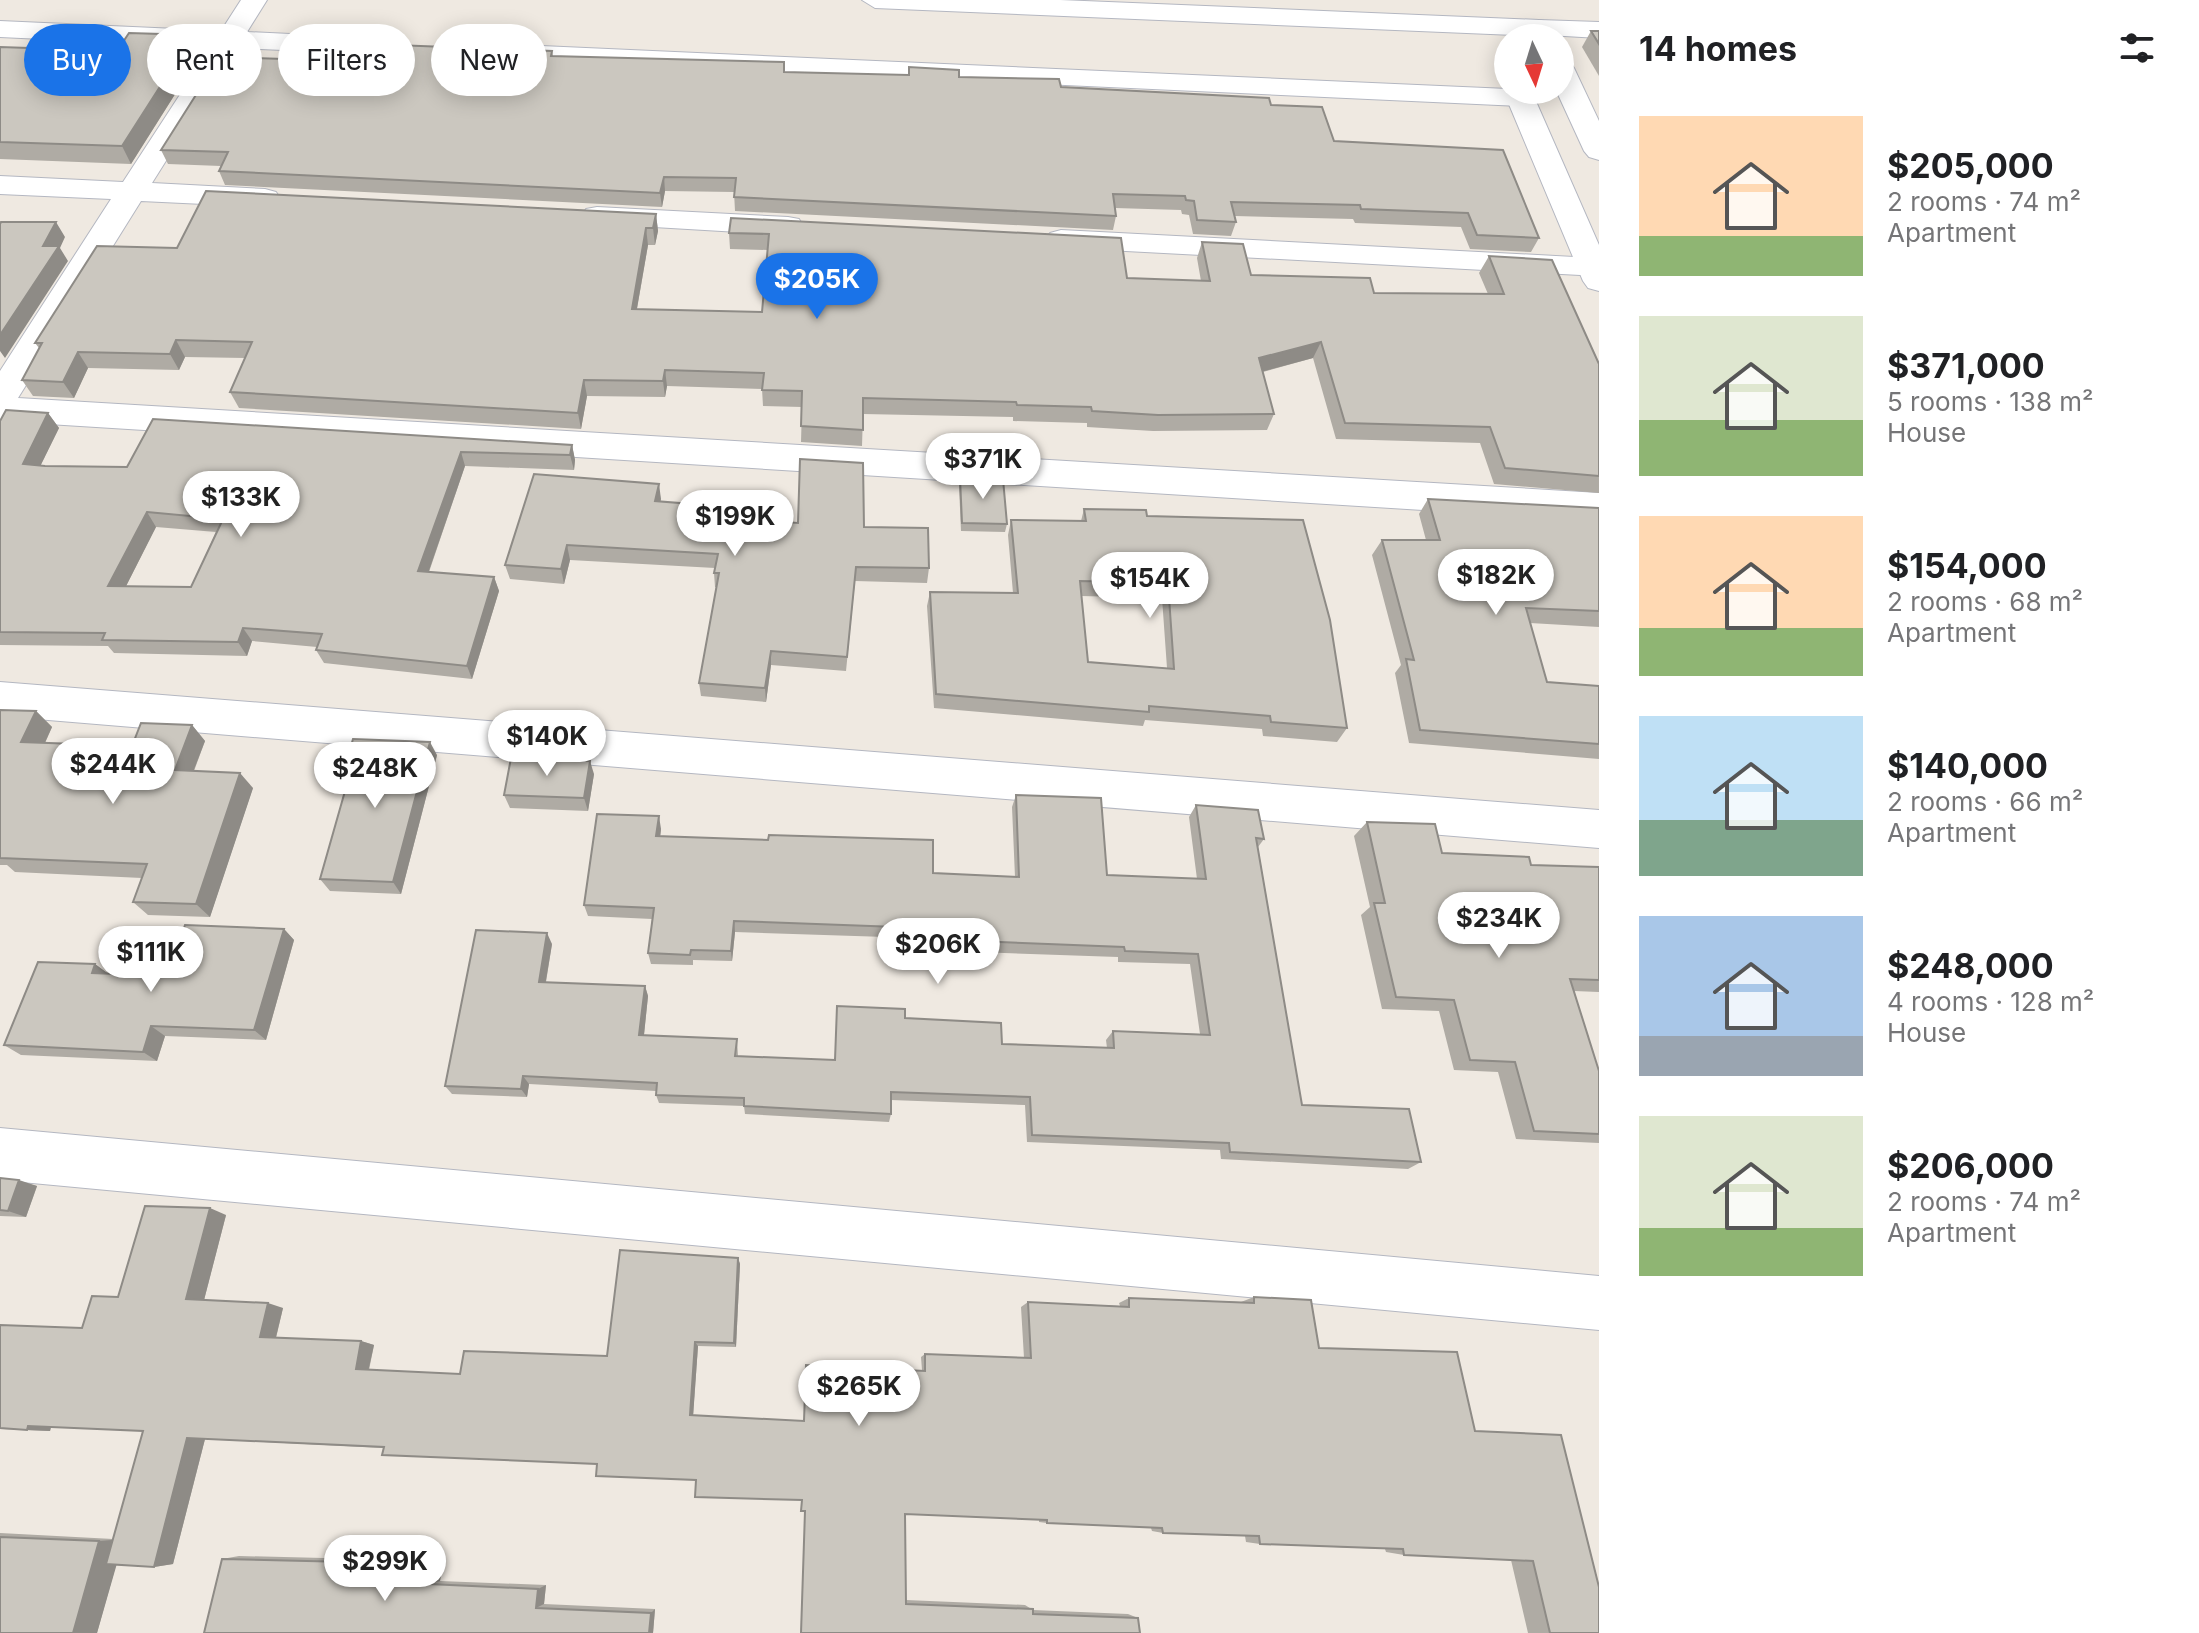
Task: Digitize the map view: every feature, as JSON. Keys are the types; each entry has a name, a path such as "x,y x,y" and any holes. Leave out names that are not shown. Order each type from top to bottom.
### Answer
{"street":[{"path":"238,24 254,0"},
{"path":"875,0 1494,26"},
{"path":"1478,0 1494,34"},
{"path":"1527,0 1538,24"},
{"path":"0,29 147,36"},
{"path":"1574,31 1599,30"},
{"path":"547,53 1494,93"},
{"path":"0,398 193,96"},
{"path":"1574,96 1596,139"},
{"path":"1038,239 1596,275 1523,104"},
{"path":"0,185 293,200"},
{"path":"562,214 816,227"},
{"path":"0,409 1599,507"},
{"path":"0,699 1599,829"},
{"path":"0,1154 1599,1303"}],"building":[{"path":"1591,31 1599,31 1599,44"},
{"path":"131,33 147,34 147,96 154,96 122,146 0,142 0,47 24,48 24,96 131,96"},
{"path":"415,46 431,46 431,96 547,96 547,51 552,51 551,56 784,62 784,72 909,75 909,67 959,70 959,77 1059,79 1061,87 1269,98 1271,105 1322,107 1334,141 1503,150 1539,238 1477,235 1468,213 1361,209 1360,205 1231,202 1236,222 1197,220 1194,201 1186,200 1185,196 1113,194 1116,216 734,197 736,178 664,177 660,193 219,171 228,152 161,150 195,96 262,96 262,58 278,59 278,96 415,96"},
{"path":"206,191 656,214 653,228 646,228 632,309 762,312 769,234 729,233 731,218 1121,238 1127,278 1210,281 1202,242 1243,244 1251,275 1370,278 1374,293 1504,294 1489,256 1552,260 1599,364 1599,476 1505,468 1490,427 1345,423 1321,342 1259,358 1274,414 1158,415 1092,411 1091,407 1017,405 1016,402 863,398 863,430 801,426 802,391 762,390 764,373 665,370 663,381 584,380 578,413 230,392 252,342 176,340 170,354 78,352 63,382 22,380 42,343 35,343 97,246 177,248"},
{"path":"56,222 43,246 59,246 0,335 0,224"},
{"path":"6,410 48,413 23,464 45,466 127,467 153,419 572,445 570,455 461,452 418,571 494,577 467,666 316,650 322,634 243,628 238,642 102,640 105,633 0,632 0,421","holes":["147,512 223,519 191,587 108,586"]},
{"path":"800,459 863,463 864,527 928,528 929,568 856,567 847,657 771,651 765,688 699,683 719,573 714,573 718,554 567,545 561,569 505,565 534,474 659,484 655,501 717,506 715,517 798,523"},
{"path":"960,478 1003,479 1007,524 962,523"},
{"path":"1428,499 1599,508 1599,611 1526,608 1547,682 1599,686 1599,744 1420,730 1406,659 1414,660 1382,540 1440,540"},
{"path":"1084,509 1146,510 1147,516 1303,520 1330,620 1347,728 1271,722 1270,716 1149,706 1149,712 936,694 930,592 1018,593 1011,520 1086,521","holes":["1080,581 1168,583 1174,669 1088,662"]},
{"path":"0,710 36,711 21,742 132,746 141,723 192,725 175,770 240,773 196,904 133,902 147,864 0,858"},
{"path":"353,739 430,742 393,882 320,879 349,777 342,777"},
{"path":"511,758 590,761 584,798 504,795"},
{"path":"1016,795 1101,798 1107,875 1206,879 1196,805 1258,810 1264,839 1256,838 1302,1105 1409,1109 1421,1162 1230,1152 1229,1143 1032,1135 1030,1097 891,1092 891,1114 744,1106 744,1098 656,1095 657,1083 523,1076 521,1089 445,1086 476,930 547,933 539,982 645,986 639,1035 737,1039 735,1056 835,1060 837,1006 905,1009 905,1018 1001,1023 1002,1044 1114,1048 1113,1031 1210,1035 1198,954 1125,951 1124,947 951,940 951,929 734,921 731,951 691,950 690,955 648,953 654,908 584,905 597,814 659,816 656,836 768,840 769,835 933,840 933,873 1019,877"},
{"path":"1367,822 1435,824 1442,853 1529,857 1531,865 1599,867 1599,980 1570,979 1599,1071 1599,1134 1534,1131 1515,1062 1470,1060 1454,1000 1396,997 1374,903 1385,903"},
{"path":"185,925 284,929 254,1030 151,1026 143,1052 4,1045 38,962 95,964 92,973 168,976"},
{"path":"0,1178 19,1180 8,1211 0,1210"},
{"path":"145,1206 210,1208 186,1299 268,1303 260,1337 361,1341 356,1369 460,1374 464,1351 607,1356 620,1250 738,1258 734,1343 695,1342 690,1415 804,1421 806,1365 925,1371 925,1354 1031,1358 1028,1302 1129,1307 1129,1298 1254,1303 1254,1297 1311,1300 1319,1348 1457,1352 1475,1431 1561,1435 1599,1587 1599,1633 1550,1633 1533,1561 1404,1555 1403,1549 1260,1544 1259,1536 1163,1533 1162,1528 905,1514 906,1604 1033,1609 1033,1614 1138,1618 1140,1633 801,1633 805,1511 801,1511 802,1500 695,1497 696,1480 596,1476 597,1464 382,1455 384,1447 187,1438 154,1567 106,1564 143,1431 28,1426 27,1430 0,1428 0,1325 82,1328 92,1296 118,1297"},
{"path":"0,1537 99,1541 73,1633 0,1633"},
{"path":"222,1559 432,1564 429,1584 538,1589 536,1608 651,1613 649,1633 204,1633"}]}
